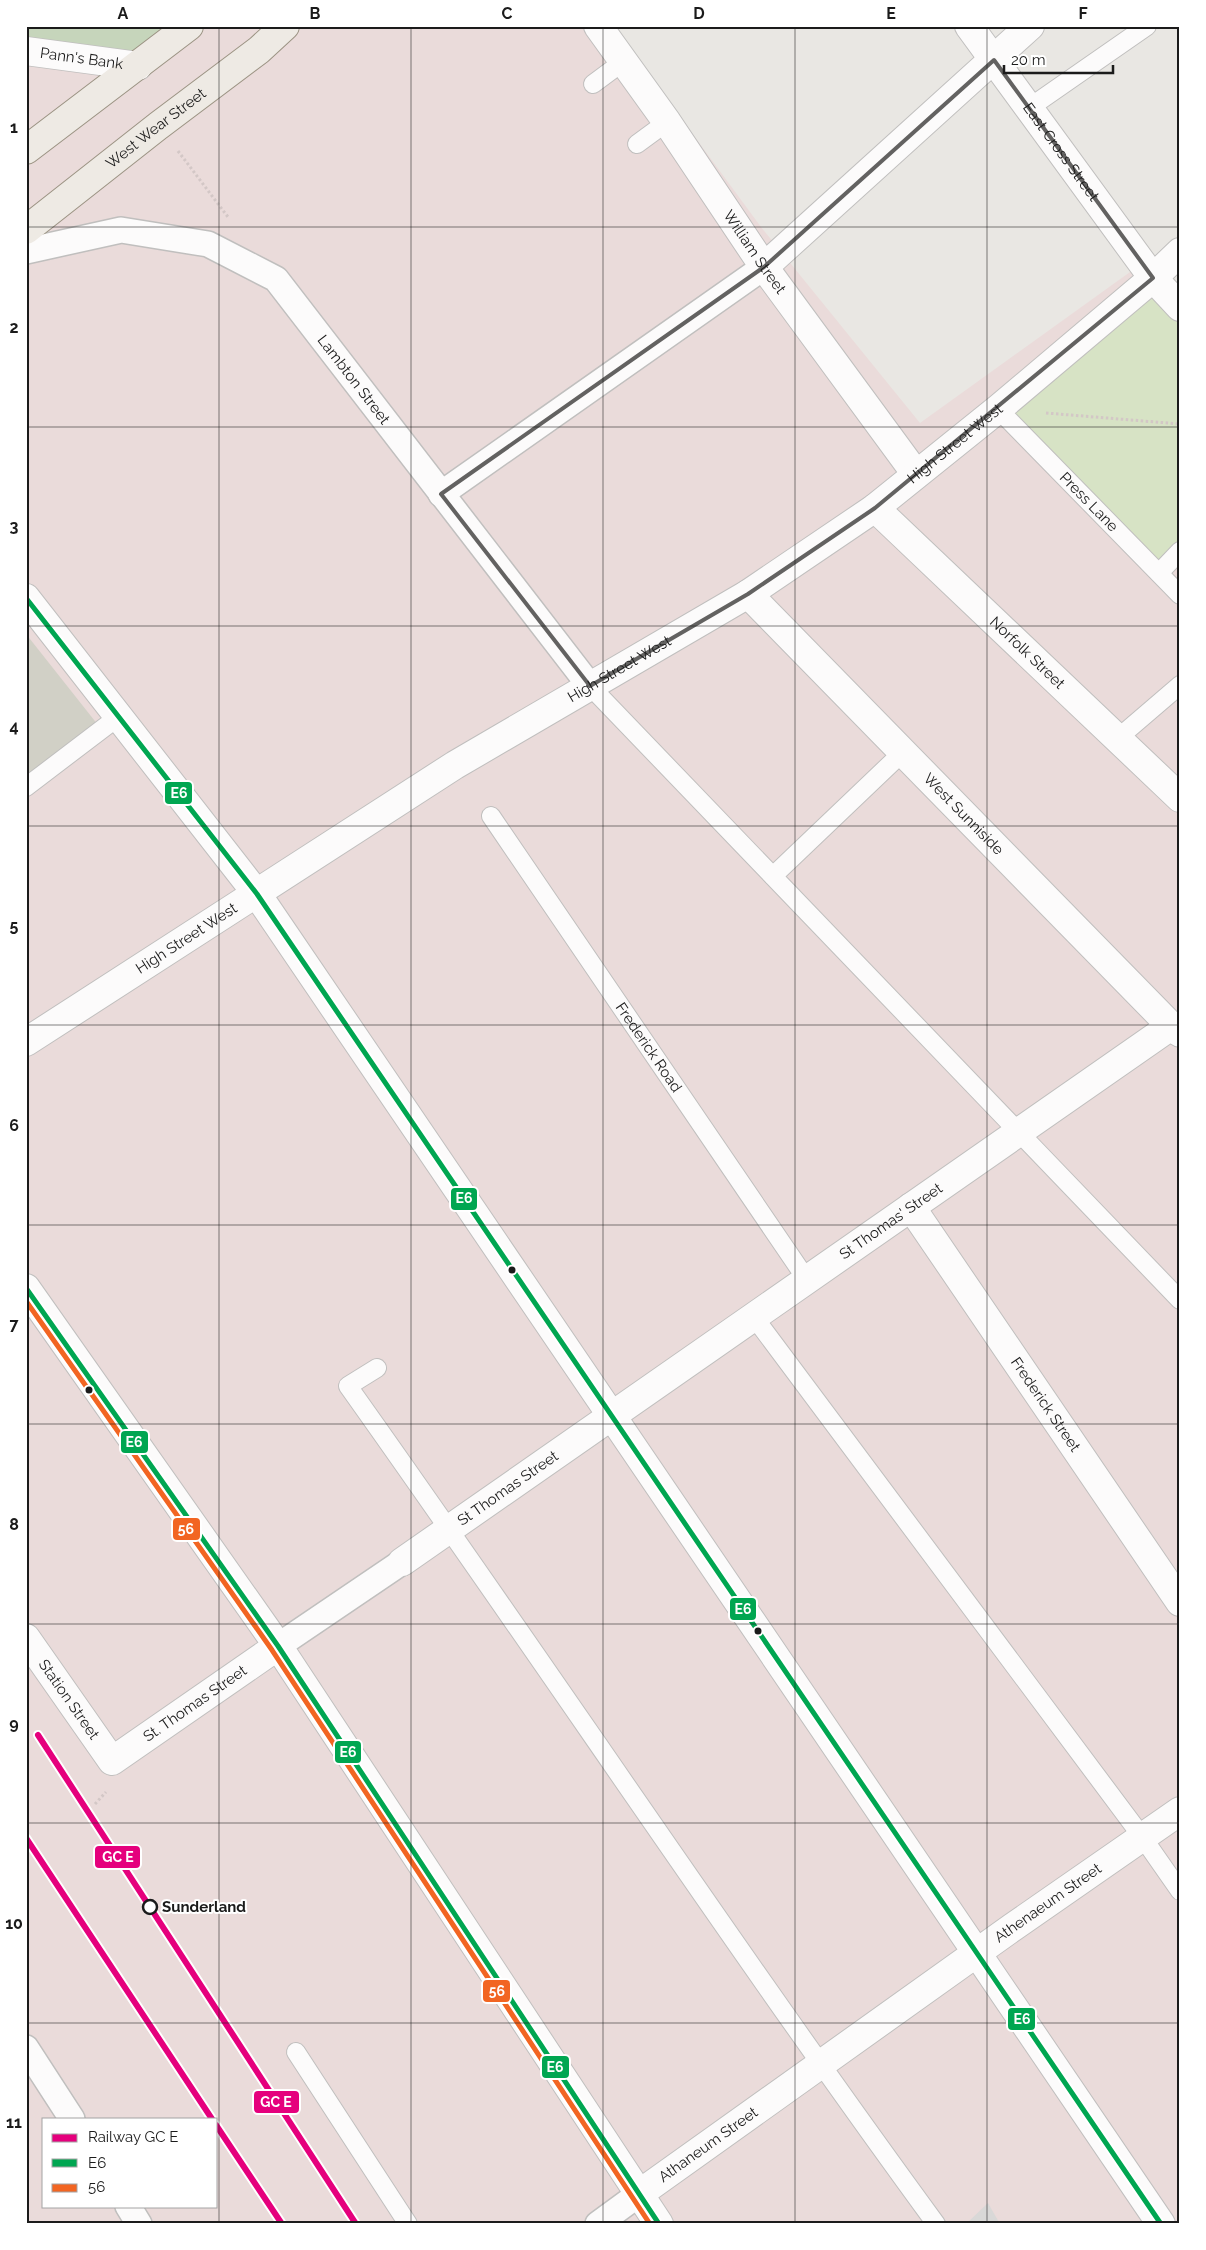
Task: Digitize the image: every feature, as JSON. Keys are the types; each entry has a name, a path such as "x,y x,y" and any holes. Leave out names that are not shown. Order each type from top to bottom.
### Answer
{"main road":[{"path":"26,150 189,26"},
{"name":"West Wear Street","path":"26,230 158,126 259,50 285,26"}],"street":[{"name":"William Street","path":"598,26 667,122 764,267 916,474"},
{"name":"East Cross Street","path":"969,26 1153,278 1180,307"},
{"path":"441,494 764,267 1030,26"},
{"name":"Pann's Bank","path":"26,51 138,66"},
{"name":"Lambton Street","path":"26,251 121,230 208,244 276,280 590,686"},
{"name":"High Street West","path":"26,1042 455,765 748,594 875,508 998,409 1153,278 1180,252"},
{"name":"Norfolk Street","path":"875,508 1180,798"},
{"name":"West Sunniside","path":"748,594 1175,1029"},
{"path":"26,598 256,894 1162,2224"},
{"name":"St Thomas' Street","path":"612,1415 1019,1132 1175,1029"},
{"name":"Frederick Street","path":"911,1207 1180,1602"},
{"path":"26,1288 278,1646 659,2224"},
{"name":"St Thomas Street","path":"402,1562 612,1415"},
{"path":"278,1646 402,1562"},
{"name":"Station Street","path":"26,1638 112,1761"},
{"name":"St. Thomas Street","path":"112,1761 278,1646"},
{"name":"Athenaeum Street","path":"820,2065 1180,1811"},
{"path":"26,2048 71,2118"},
{"name":"Athaneum Street","path":"598,2224 820,2065"},
{"path":"129,2208 139,2224"}],"lane":[{"path":"1029,108 1147,26"},
{"path":"593,84 624,61"},
{"path":"636,144 667,122"},
{"name":"Press Lane","path":"998,409 1180,595"},
{"path":"1159,573 1180,552"},
{"path":"1117,739 1180,685"},
{"path":"590,686 1180,1300"},
{"path":"26,787 118,717"},
{"path":"773,876 903,752"},
{"name":"Frederick Road","path":"491,816 807,1280"},
{"path":"754,1317 1143,1838 1180,1891"},
{"path":"377,1368 348,1386 449,1528 820,2065 936,2224"},
{"path":"296,2052 408,2224"}],"path":[{"path":"158,126 229,218"},
{"path":"998,409 1180,424"}],"highlighted area":[{"path":"994,60 1153,278 875,508 748,594 590,686 441,494 764,267"}],"shaded area":[{"path":"26,26 613,26 761,227 920,423 1137,267 1180,307 1180,2224 26,2224"},
{"path":"26,634 98,725 26,779"},
{"path":"988,2203 1000,2224 966,2224"}],"green space":[{"path":"26,26 189,26 138,66 26,51"},
{"path":"1153,278 1180,307 1180,551 1159,573 998,409"}],"transit line":[{"name":"E6","path":"26,598 257,894 1161,2224"},
{"name":"E6","path":"26,1288 278,1646 659,2224"},
{"name":"56","path":"26,1301 272,1650 650,2224"},
{"path":"38,1735 356,2224"},
{"path":"26,1838 211,2118"},
{"path":"218,2128 282,2224"}],"place":[{"name":"Sunderland","path":"150,1907"}]}
